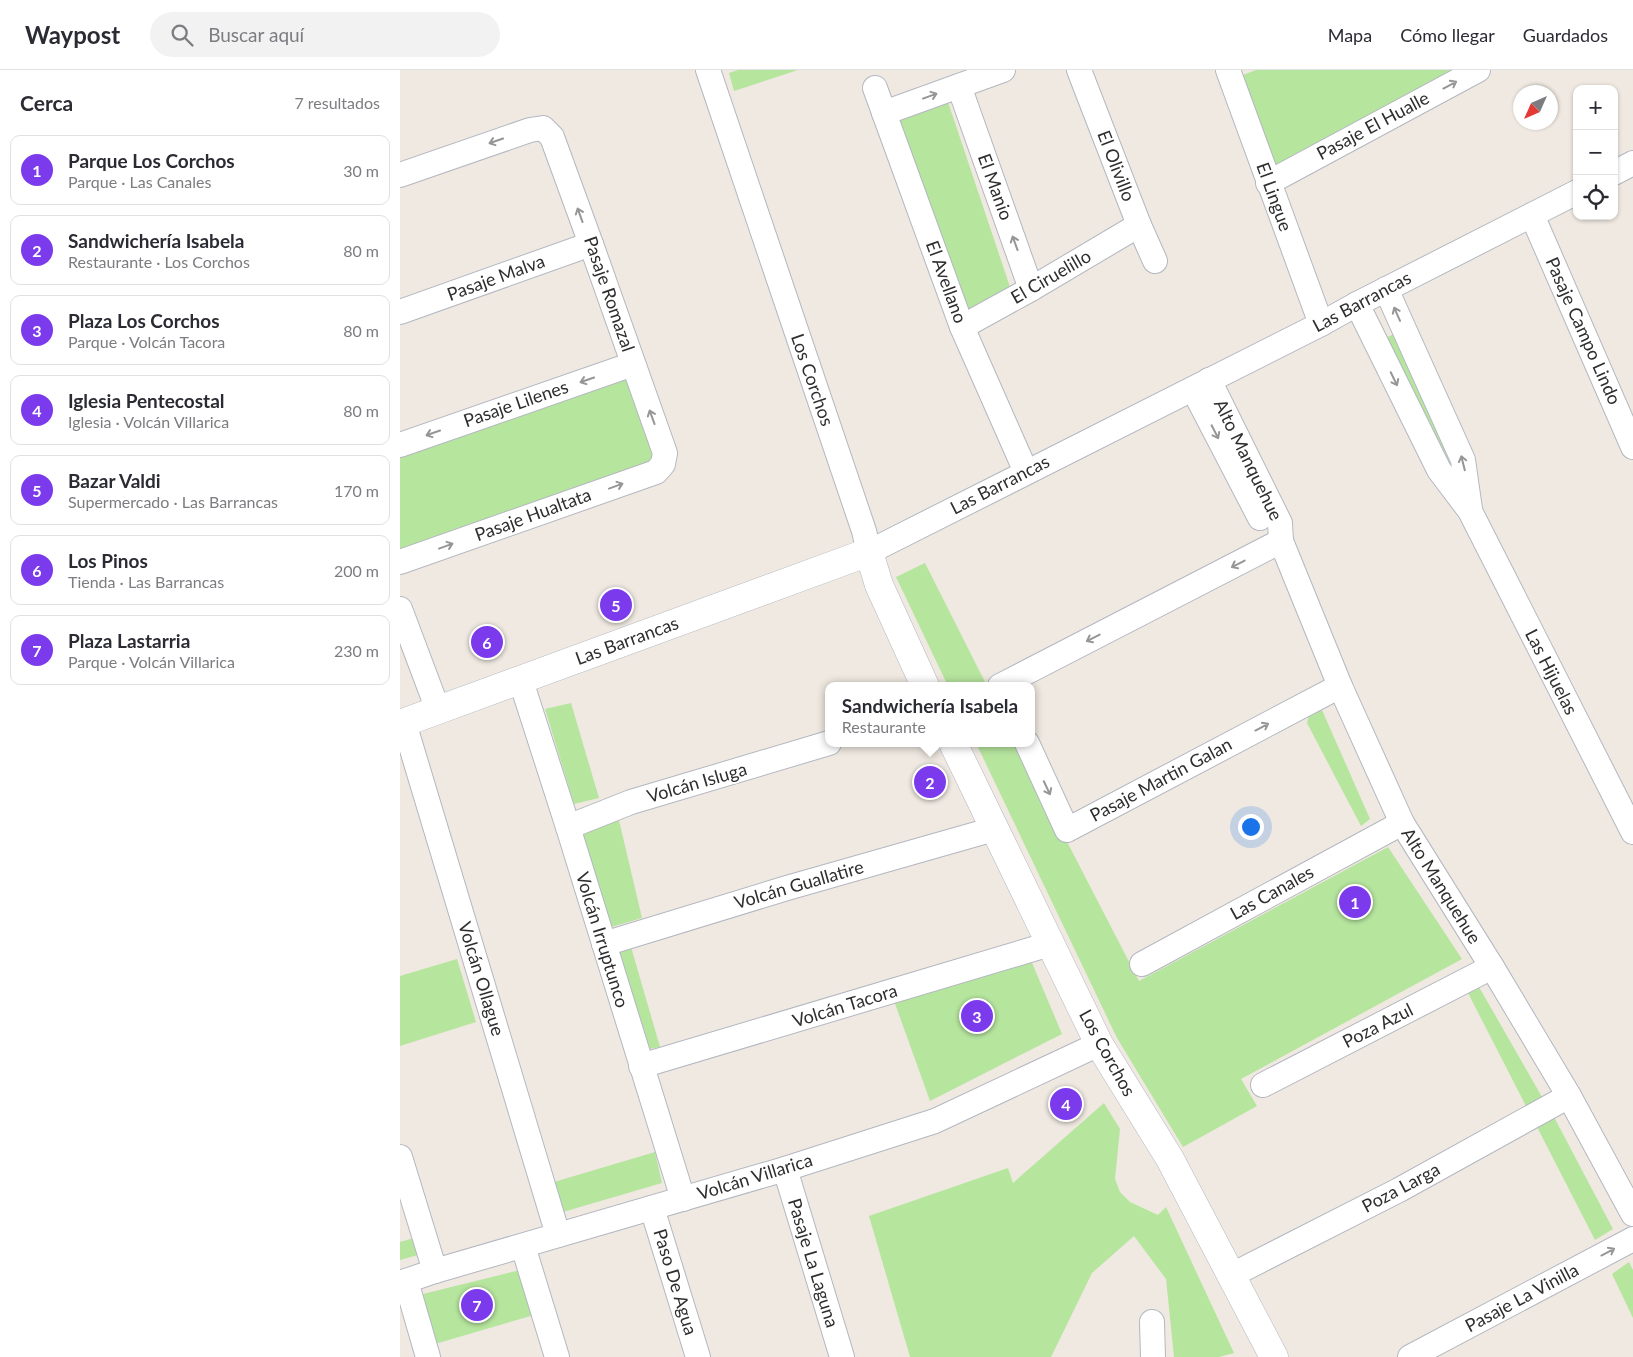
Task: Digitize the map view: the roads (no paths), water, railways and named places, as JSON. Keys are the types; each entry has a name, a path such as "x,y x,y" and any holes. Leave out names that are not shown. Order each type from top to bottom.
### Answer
{"street":[{"name":"Los Corchos","path":"708,70 864,531 879,585 923,682"},
{"path":"884,113 1004,70"},
{"name":"El Olivillo","path":"1080,70 1139,225 1155,261"},
{"name":"El Lingue","path":"1228,70 1321,324"},
{"name":"Pasaje El Hualle","path":"1268,183 1478,70"},
{"name":"El Manio","path":"959,86 1031,288"},
{"name":"El Avellano","path":"875,88 962,327 1026,472"},
{"name":"Pasaje Romazal","path":"400,175 530,130 543,128 552,138 591,244 665,453 663,464"},
{"path":"1618,170 1633,163"},
{"name":"Las Barrancas","path":"402,724 869,552 1321,324 1573,194"},
{"name":"Pasaje Campo Lindo","path":"1532,215 1633,446"},
{"name":"El Ciruelillo","path":"962,327 1139,225"},
{"name":"Pasaje Malva","path":"400,312 591,244"},
{"name":"Las Hijuelas","path":"1386,289 1463,460 1470,511"},
{"name":"Las Hijuelas","path":"1357,304 1439,470 1470,511 1631,824"},
{"name":"Pasaje Lilenes","path":"400,445 633,364"},
{"name":"Alto Manquehue","path":"1201,384 1280,523 1281,541 1340,686 1402,823 1492,967 1569,1096 1633,1214"},
{"name":"Pasaje Hualtata","path":"400,562 656,472 663,464"},
{"path":"1008,682 1281,541"},
{"path":"400,609 438,710"},
{"name":"Volcán Irruptunco","path":"521,681 683,1199"},
{"name":"Pasaje Martin Galan","path":"1029,747 1067,830 1340,686"},
{"name":"Volcán Ollague","path":"402,724 558,1236"},
{"name":"Volcán Isluga","path":"568,827 631,802 825,744"},
{"name":"Los Corchos","path":"955,747 1099,1044 1170,1159 1274,1357"},
{"name":"Las Canales","path":"1142,964 1402,823"},
{"name":"Volcán Guallatire","path":"604,944 787,888 994,829"},
{"name":"Volcán Tacora","path":"641,1066 1050,944"},
{"name":"Poza Azul","path":"1263,1085 1492,967"},
{"name":"Volcán Villarica","path":"403,1282 784,1169 935,1121 1099,1044"},
{"name":"Poza Larga","path":"1232,1275 1400,1190 1569,1096"},
{"path":"400,1157 435,1271"},
{"name":"Pasaje La Laguna","path":"784,1169 842,1357"},
{"name":"Paso De Agua","path":"652,1208 698,1357"},
{"name":"Pasaje La Vinilla","path":"1410,1357 1633,1239"},
{"path":"524,1246 557,1357"},
{"path":"403,1282 428,1357"},
{"path":"1152,1322 1153,1357"}],"place":[{"name":"Bazar Valdi","path":"616,605"},
{"name":"Los Pinos","path":"487,642"},
{"name":"Sandwichería Isabela","path":"930,782"},
{"name":"Parque Los Corchos","path":"1355,902"},
{"name":"Plaza Los Corchos","path":"977,1016"},
{"name":"Iglesia Pentecostal","path":"1066,1104"},
{"name":"Plaza Lastarria","path":"477,1305"}]}
